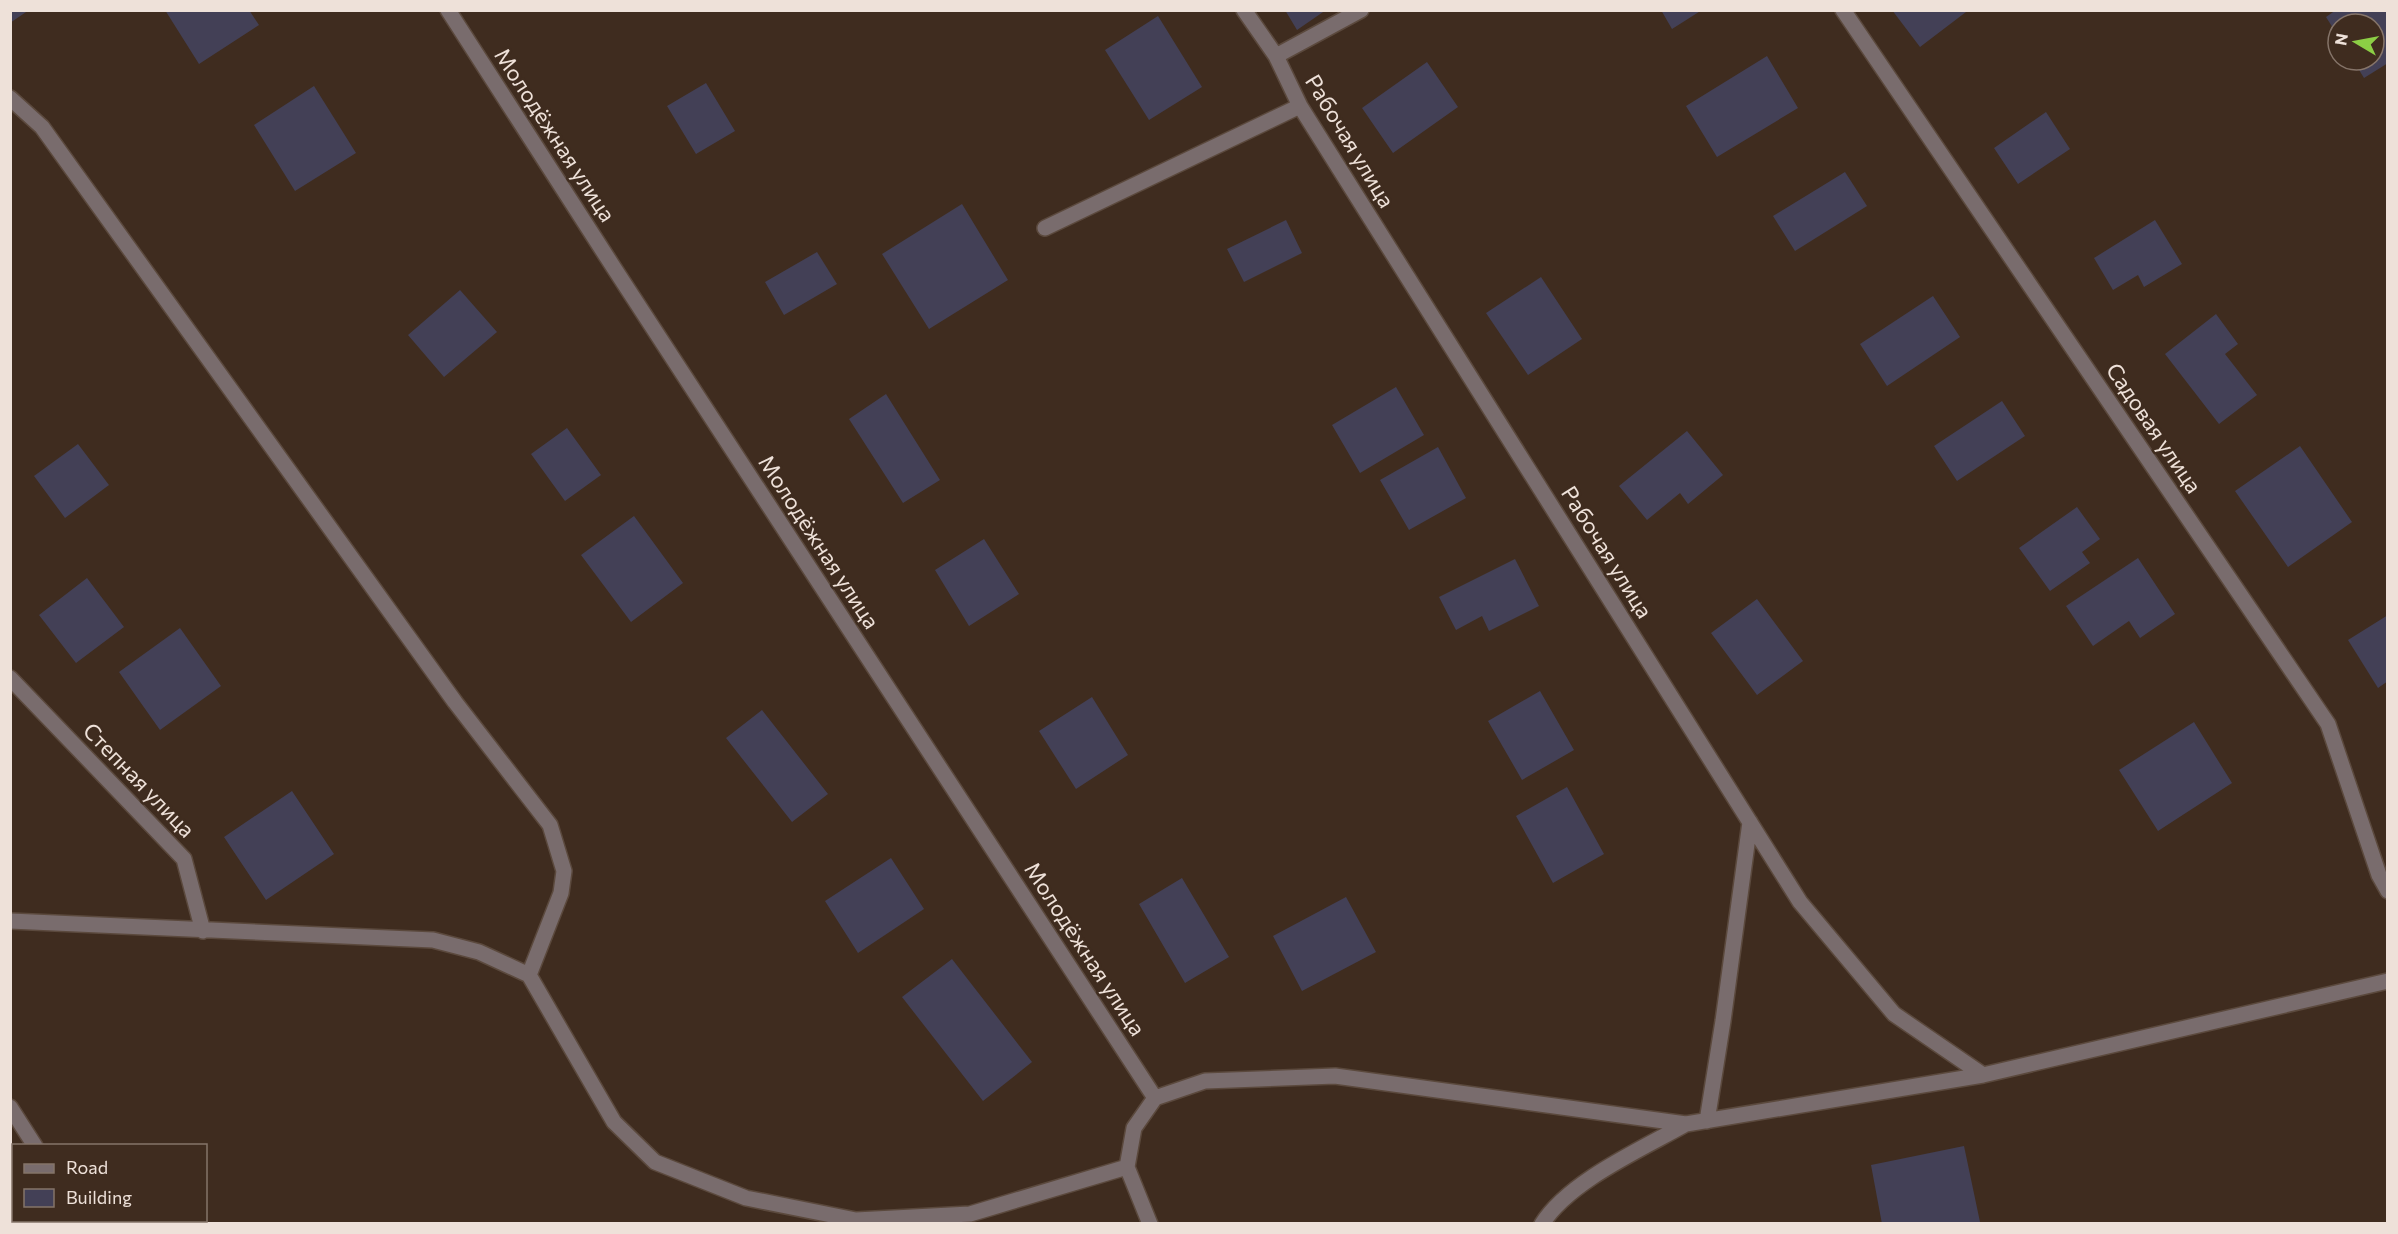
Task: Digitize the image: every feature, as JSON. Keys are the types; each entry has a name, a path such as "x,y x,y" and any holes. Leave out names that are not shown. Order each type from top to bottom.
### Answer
{"street":[{"name":"Молодёжная улица","path":"448,10 1155,1098"},
{"name":"Рабочая улица","path":"1244,10 1276,56 1300,106 1800,902 1894,1014 1983,1075"},
{"path":"1276,56 1361,10"},
{"name":"Садовая улица","path":"1843,10 2328,724 2379,875 2388,891"},
{"path":"10,98 42,128 448,693 550,825 564,872 561,893 529,975"},
{"path":"1045,228 1300,106"},
{"name":"Степная улица","path":"10,678 184,859 203,931"},
{"path":"1707,1121 1750,822"},
{"path":"10,921 433,940 479,952 529,975 614,1122 655,1162 746,1198 856,1220 970,1214 1126,1167"},
{"path":"1150,1224 1126,1167 1134,1128 1155,1098 1205,1081 1335,1076 1686,1124 1983,1075 2388,981"},
{"path":"10,1107 34,1144"},
{"path":"1542,1224 1552,1209 1600,1173 1686,1124"}],"building":[{"path":"10,10 29,10 10,23"},
{"path":"165,10 249,10 259,25 199,64"},
{"path":"1285,10 1326,10 1297,30"},
{"path":"1661,10 1702,10 1672,29"},
{"path":"1892,10 1964,10 1966,12 1920,47"},
{"path":"2336,10 2388,10 2388,63 2386,64 2386,12 2333,12"},
{"path":"1158,16 1202,87 1149,120 1105,50"},
{"path":"1767,56 1798,108 1717,157 1686,106"},
{"path":"1427,62 1458,107 1393,153 1362,108"},
{"path":"2360,72 2374,72 2364,78"},
{"path":"706,83 735,131 696,154 667,106"},
{"path":"314,86 356,153 295,191 254,125"},
{"path":"2046,112 2070,149 2018,184 1994,148"},
{"path":"1845,172 1867,206 1795,251 1773,216"},
{"path":"962,204 1008,280 929,329 882,254"},
{"path":"1286,220 1302,253 1244,282 1227,249"},
{"path":"2155,220 2182,264 2144,287 2138,275 2113,290 2094,258"},
{"path":"817,252 837,284 784,315 765,282"},
{"path":"1541,277 1582,339 1528,375 1486,313"},
{"path":"460,290 497,332 444,377 408,335"},
{"path":"1933,296 1960,337 1887,386 1860,344"},
{"path":"2216,314 2238,344 2225,354 2257,395 2219,424 2165,354"},
{"path":"1396,387 1424,435 1360,473 1332,425"},
{"path":"886,394 940,480 903,503 849,419"},
{"path":"2002,401 2025,436 1957,481 1934,446"},
{"path":"567,428 601,475 565,501 531,454"},
{"path":"1687,431 1723,475 1688,504 1680,493 1647,520 1619,486"},
{"path":"78,444 109,485 65,518 34,476"},
{"path":"2300,446 2352,522 2288,567 2235,491"},
{"path":"1438,447 1466,498 1409,530 1380,480"},
{"path":"2077,507 2100,539 2082,552 2090,563 2050,591 2019,548"},
{"path":"634,516 683,583 631,622 581,555"},
{"path":"984,539 1019,594 969,626 935,570"},
{"path":"2138,558 2175,614 2140,638 2129,621 2093,646 2066,606"},
{"path":"1515,559 1539,606 1489,631 1482,616 1456,630 1439,597"},
{"path":"87,578 124,627 76,663 39,615"},
{"path":"1757,599 1803,661 1757,695 1711,633"},
{"path":"2388,615 2388,681 2378,688 2348,640"},
{"path":"180,628 221,686 160,730 119,672"},
{"path":"1540,691 1574,750 1522,780 1488,721"},
{"path":"1092,697 1128,755 1076,789 1039,731"},
{"path":"762,710 828,794 792,822 726,738"},
{"path":"2194,722 2232,783 2158,831 2119,770"},
{"path":"1567,787 1604,854 1553,883 1516,816"},
{"path":"292,791 334,854 266,900 224,837"},
{"path":"891,858 924,909 858,953 825,901"},
{"path":"1182,878 1229,957 1185,983 1139,904"},
{"path":"1346,897 1376,952 1302,991 1273,936"},
{"path":"952,959 1032,1062 983,1101 902,997"},
{"path":"1964,1146 1980,1222 1882,1224 1871,1165"}]}
